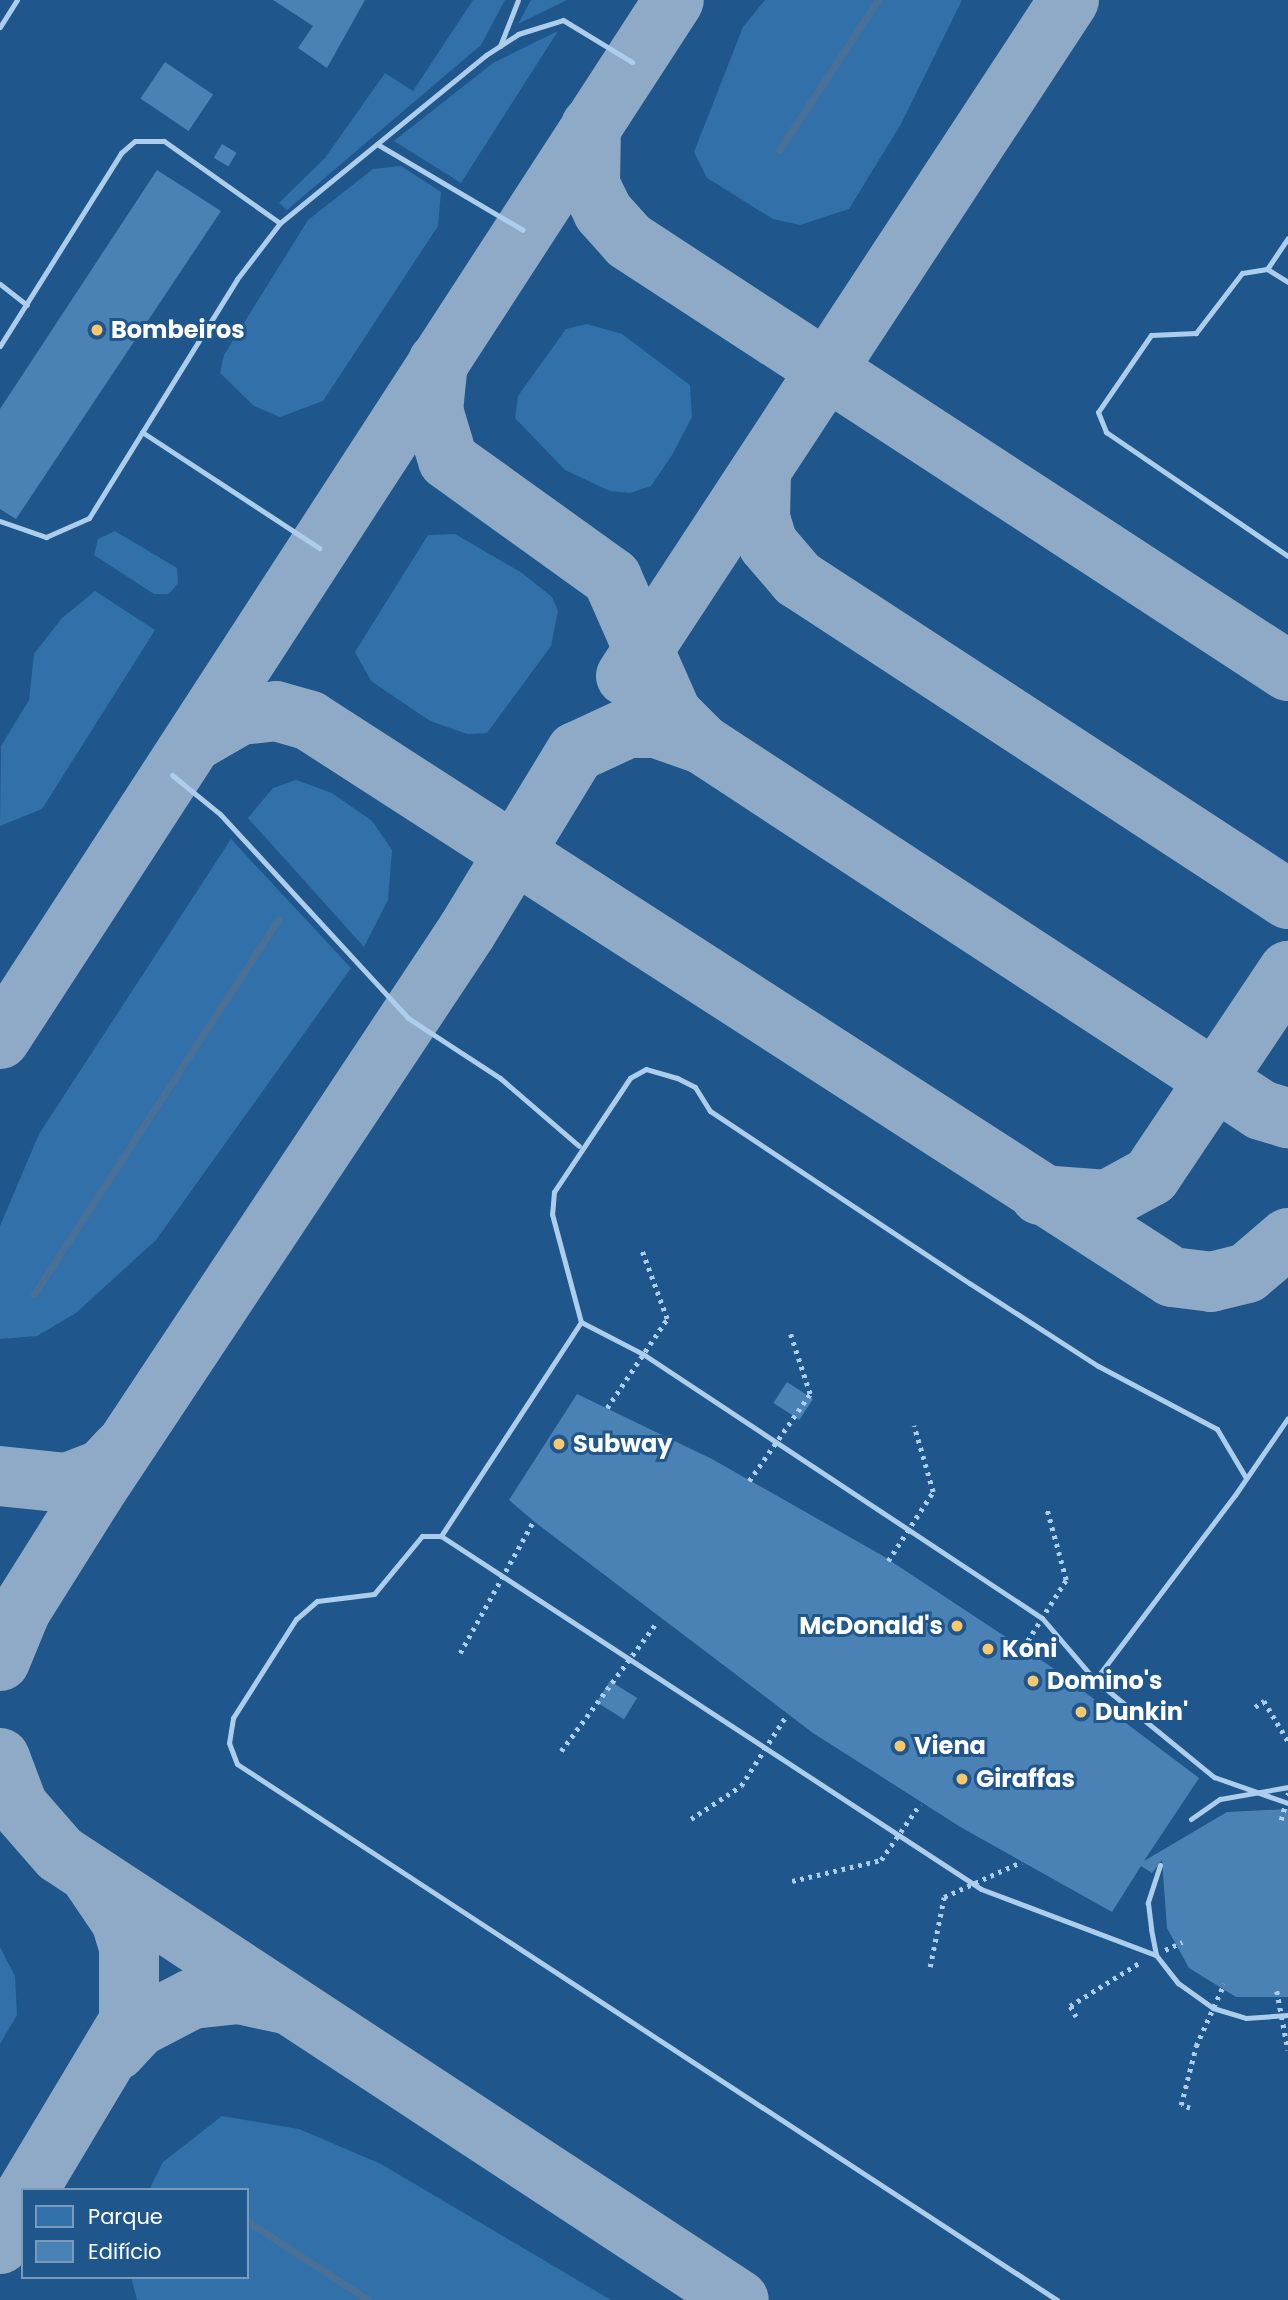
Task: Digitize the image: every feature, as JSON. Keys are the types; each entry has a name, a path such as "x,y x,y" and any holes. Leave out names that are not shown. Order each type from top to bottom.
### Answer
{"lane":[{"path":"0,27 18,0"},
{"path":"499,46 518,0"},
{"path":"0,521 47,537 69,531 89,518 142,432 280,223 499,46 563,20 632,62"},
{"path":"0,346 121,153 135,141 164,141 280,223"},
{"path":"377,144 523,230"},
{"path":"1268,269 1288,237"},
{"path":"1288,282 1268,269 1242,273 1196,333 1151,335 1098,412 1107,432 1288,556"},
{"path":"0,284 27,305"},
{"path":"142,432 319,548"},
{"path":"172,775 220,814 408,1018 500,1078 579,1146"},
{"path":"1246,1478 1217,1429 1098,1366 970,1283 710,1111 695,1087 677,1078 646,1069 630,1079 579,1146 554,1192 552,1214 582,1322 643,1354 1042,1618 1095,1679 1214,1777 1243,1791 1288,1802"},
{"path":"441,1536 582,1322"},
{"path":"1095,1679 1288,1418"},
{"path":"1057,2300 237,1764 229,1743 233,1718 296,1619 317,1601 374,1594 422,1536 441,1536 765,1751 970,1882 1156,1955"},
{"path":"1191,1819 1243,1791 1288,1787"},
{"path":"1160,1865 1148,1903 1156,1955 1178,1983 1213,2008 1281,2017 1288,2015"}],"path":[{"path":"607,1408 667,1319 642,1251"},
{"path":"749,1481 810,1394 789,1330"},
{"path":"888,1561 933,1492 914,1426"},
{"path":"1023,1648 1066,1580 1046,1510"},
{"path":"460,1653 500,1574 533,1522"},
{"path":"561,1751 631,1662 657,1622"},
{"path":"1255,1707 1264,1701 1288,1741"},
{"path":"691,1819 741,1786 786,1716"},
{"path":"1281,1820 1288,1793"},
{"path":"792,1881 881,1860 920,1804"},
{"path":"930,1967 944,1897 970,1882 1021,1862"},
{"path":"1076,2017 1070,2006 1182,1942"},
{"path":"1190,2108 1181,2105 1213,2008 1224,1984"},
{"path":"1277,1991 1288,2050"}],"green space":[{"path":"473,0 505,0 481,45 287,210 279,203 325,158 385,73 413,91"},
{"path":"531,0 567,0 518,24"},
{"path":"765,0 962,0 901,124 849,209 800,225 773,219 707,178 694,152 743,27"},
{"path":"558,31 461,183 394,141 493,63"},
{"path":"401,166 441,192 438,226 323,401 280,417 254,406 220,373 224,355 308,220 373,169"},
{"path":"587,324 622,334 690,385 692,417 672,455 651,486 630,493 610,491 565,470 515,418 518,396 566,329"},
{"path":"115,531 177,568 178,583 169,594 154,594 94,555 98,539"},
{"path":"455,534 522,573 552,597 558,611 551,646 487,733 467,734 430,721 371,681 355,652 428,535"},
{"path":"95,591 155,630 42,809 0,826 1,746 29,700 34,654 62,618"},
{"path":"296,780 332,793 372,821 392,850 388,900 364,947 248,818 273,788"},
{"path":"231,839 351,968 156,1240 76,1313 37,1336 0,1339 0,1226 39,1134"},
{"path":"0,1947 15,1976 17,2015 0,2044"},
{"path":"222,2116 299,2129 381,2164 611,2300 137,2300 132,2279 248,2279 248,2188 150,2188 163,2162"}],"building":[{"path":"273,0 365,0 327,68 298,48 313,26"},
{"path":"165,62 213,94 188,131 140,98"},
{"path":"222,144 237,153 228,166 214,158"},
{"name":"Bombeiros","path":"157,170 221,211 16,519 0,509 0,409"},
{"path":"787,1382 813,1399 799,1420 773,1403"},
{"path":"577,1394 712,1459 883,1556 1050,1666 1199,1778 1144,1861 1227,1812 1288,1809 1288,1997 1236,1997 1189,1968 1167,1928 1162,1860 1152,1873 1141,1866 1112,1912 962,1828 813,1733 536,1523 509,1500"},
{"path":"610,1681 637,1698 624,1719 597,1702"}],"waterway":[{"path":"779,150 878,0"},
{"path":"34,1294 278,919"},
{"path":"248,2222 368,2300"}],"taxiway":[{"path":"0,1039 674,0"},
{"path":"626,676 1069,0"},
{"path":"591,126 590,185 603,212 629,241 1288,671"},
{"path":"438,362 433,410 448,460 612,578 672,714 702,744 1261,1110 1288,1118"},
{"path":"761,471 760,518 768,544 798,579 1288,899"},
{"path":"195,741 240,715 276,711 310,721 1172,1277 1211,1282 1247,1273 1288,1238"},
{"path":"0,1661 21,1610 95,1492 467,931 576,752 628,728 656,728 702,744"},
{"path":"1040,1195 1107,1200 1151,1176 1288,971"},
{"path":"0,1476 67,1483 103,1469 121,1450"},
{"path":"0,1758 18,1806 60,1854 739,2300"},
{"path":"29,2188 129,2021 129,1947 121,1921 92,1878"},
{"path":"116,2051 138,2027 192,1999 239,1994 285,2004"},
{"path":"0,2244 21,2201"}],"place":[{"name":"Bombeiros","path":"97,330"},
{"name":"Subway","path":"559,1444"},
{"name":"McDonald's","path":"957,1626"},
{"name":"Koni","path":"988,1649"},
{"name":"Domino's","path":"1033,1681"},
{"name":"Dunkin'","path":"1081,1712"},
{"name":"Viena","path":"900,1746"},
{"name":"Giraffas","path":"962,1779"}]}
